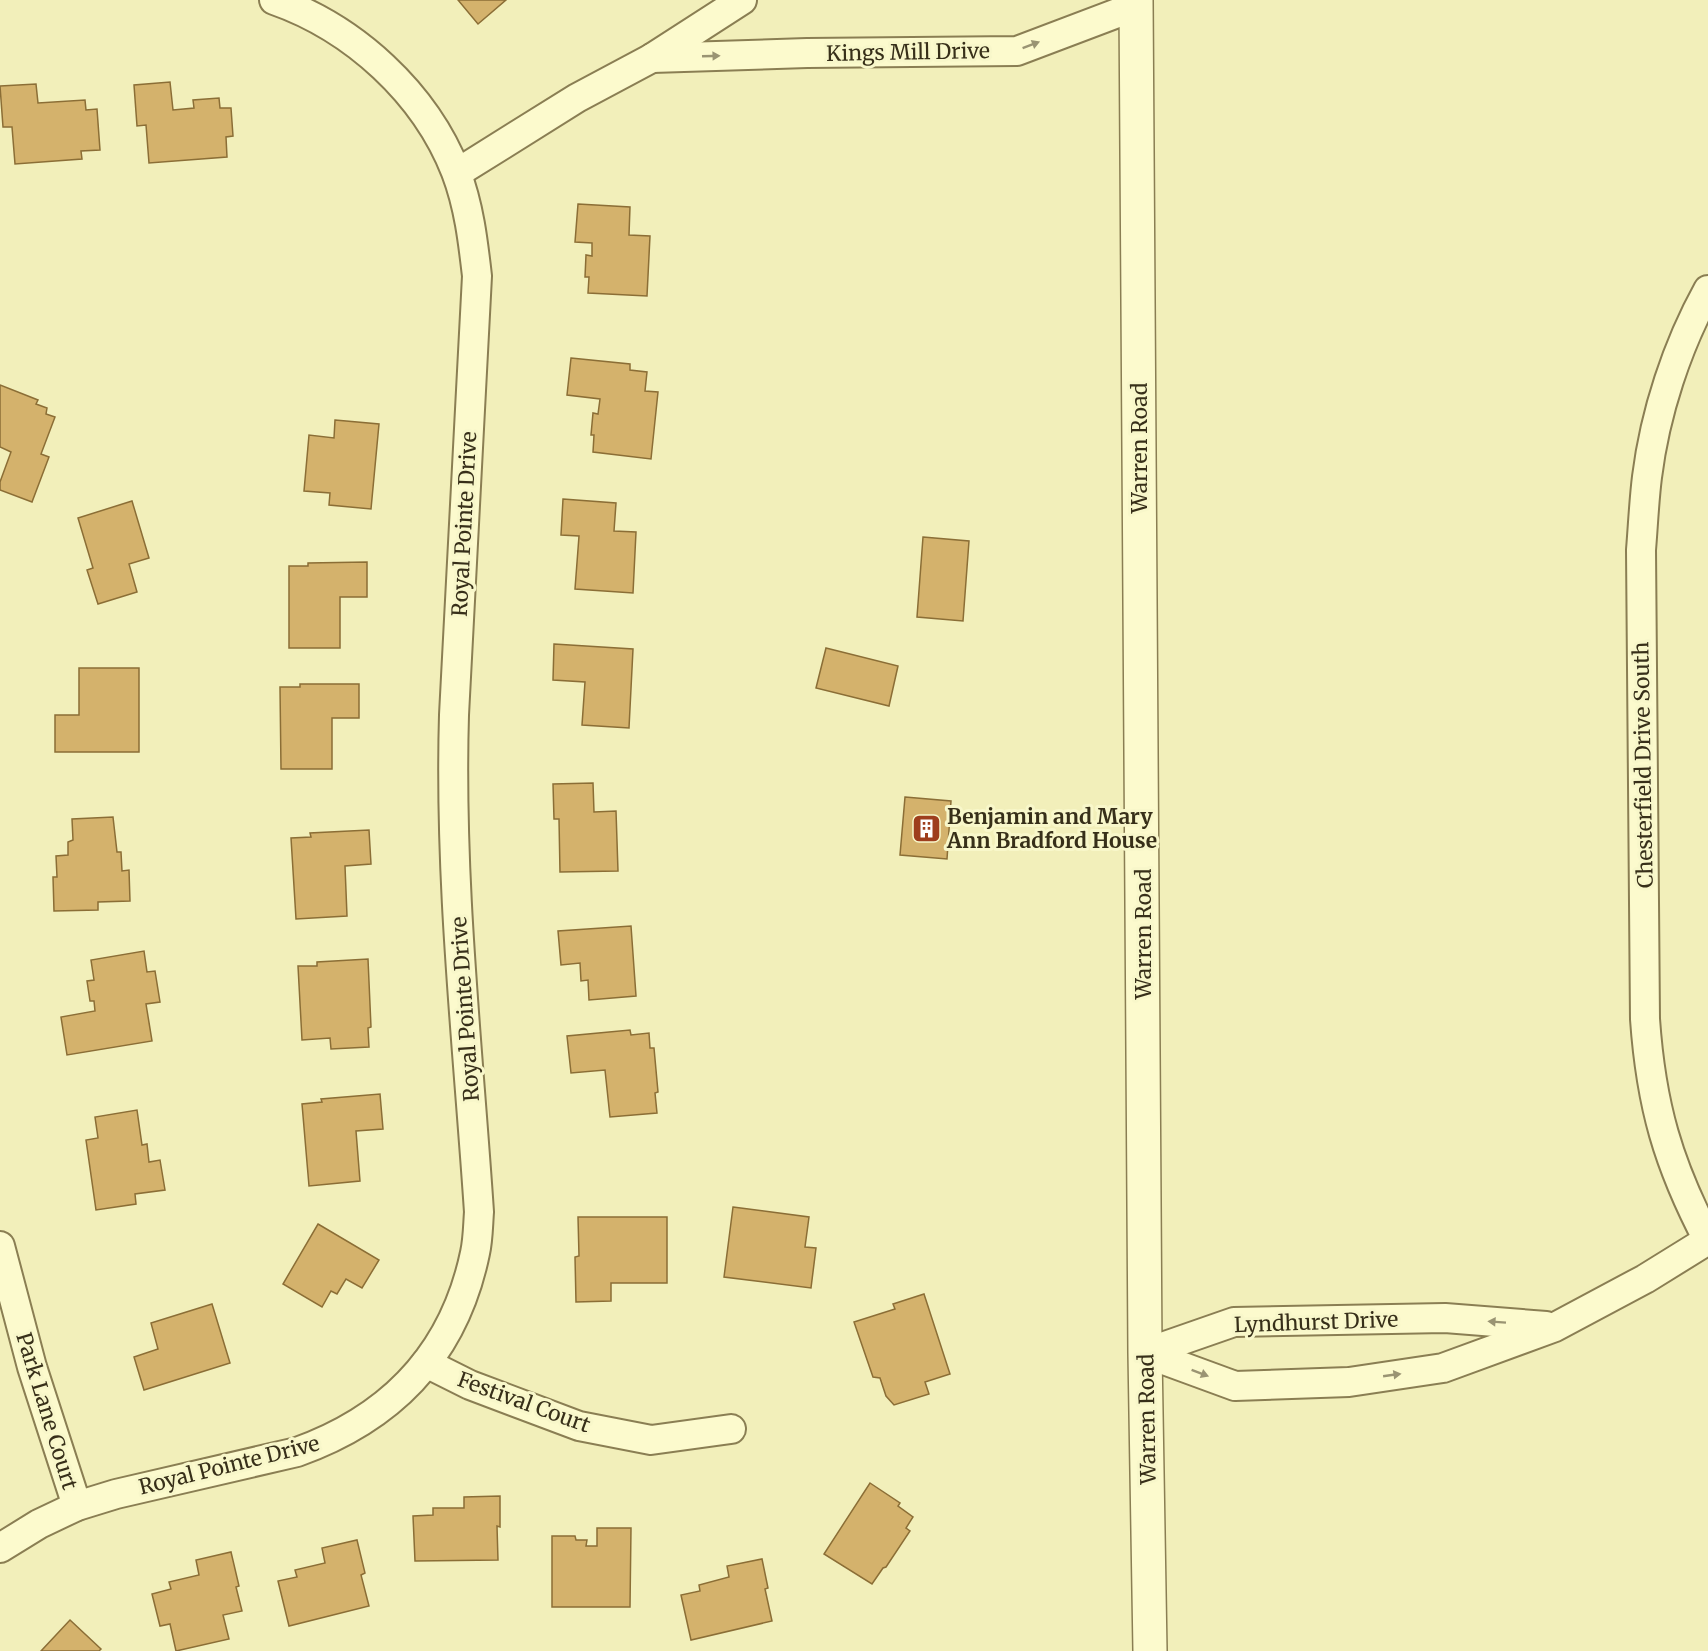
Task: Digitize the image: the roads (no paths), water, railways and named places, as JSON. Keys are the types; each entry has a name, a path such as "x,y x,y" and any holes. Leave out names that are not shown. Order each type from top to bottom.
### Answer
{"street":[{"path":"274,0 326,23 362,49 387,71 417,104 438,136 457,173"},
{"name":"Kings Mill Drive","path":"457,173 577,98 652,58 741,0"},
{"name":"Kings Mill Drive","path":"652,58 807,53 1017,51 1130,2"},
{"name":"Warren Road","path":"1130,2 1150,1651"},
{"name":"Royal Pointe Drive","path":"0,1548 39,1524 77,1506 116,1494 297,1452 324,1442 359,1424 406,1387 426,1363 450,1327 465,1290 476,1251 479,1212 454,856 452,784 477,276 471,224 457,173"},
{"name":"Chesterfield Drive South","path":"1708,290 1676,361 1658,418 1647,476 1641,550 1645,1019 1648,1059 1657,1111 1667,1149 1686,1199 1708,1240"},
{"path":"1145,1353 1235,1386 1349,1382 1443,1368 1555,1327 1645,1279 1708,1240"},
{"name":"Park Lane Court","path":"0,1246 32,1367 77,1506"},
{"name":"Lyndhurst Drive","path":"1145,1353 1234,1322 1445,1318 1555,1327"},
{"name":"Festival Court","path":"426,1363 470,1385 579,1426 651,1440 731,1429"}],"place":[{"name":"Benjamin and Mary Ann Bradford House","path":"926,828"}]}
